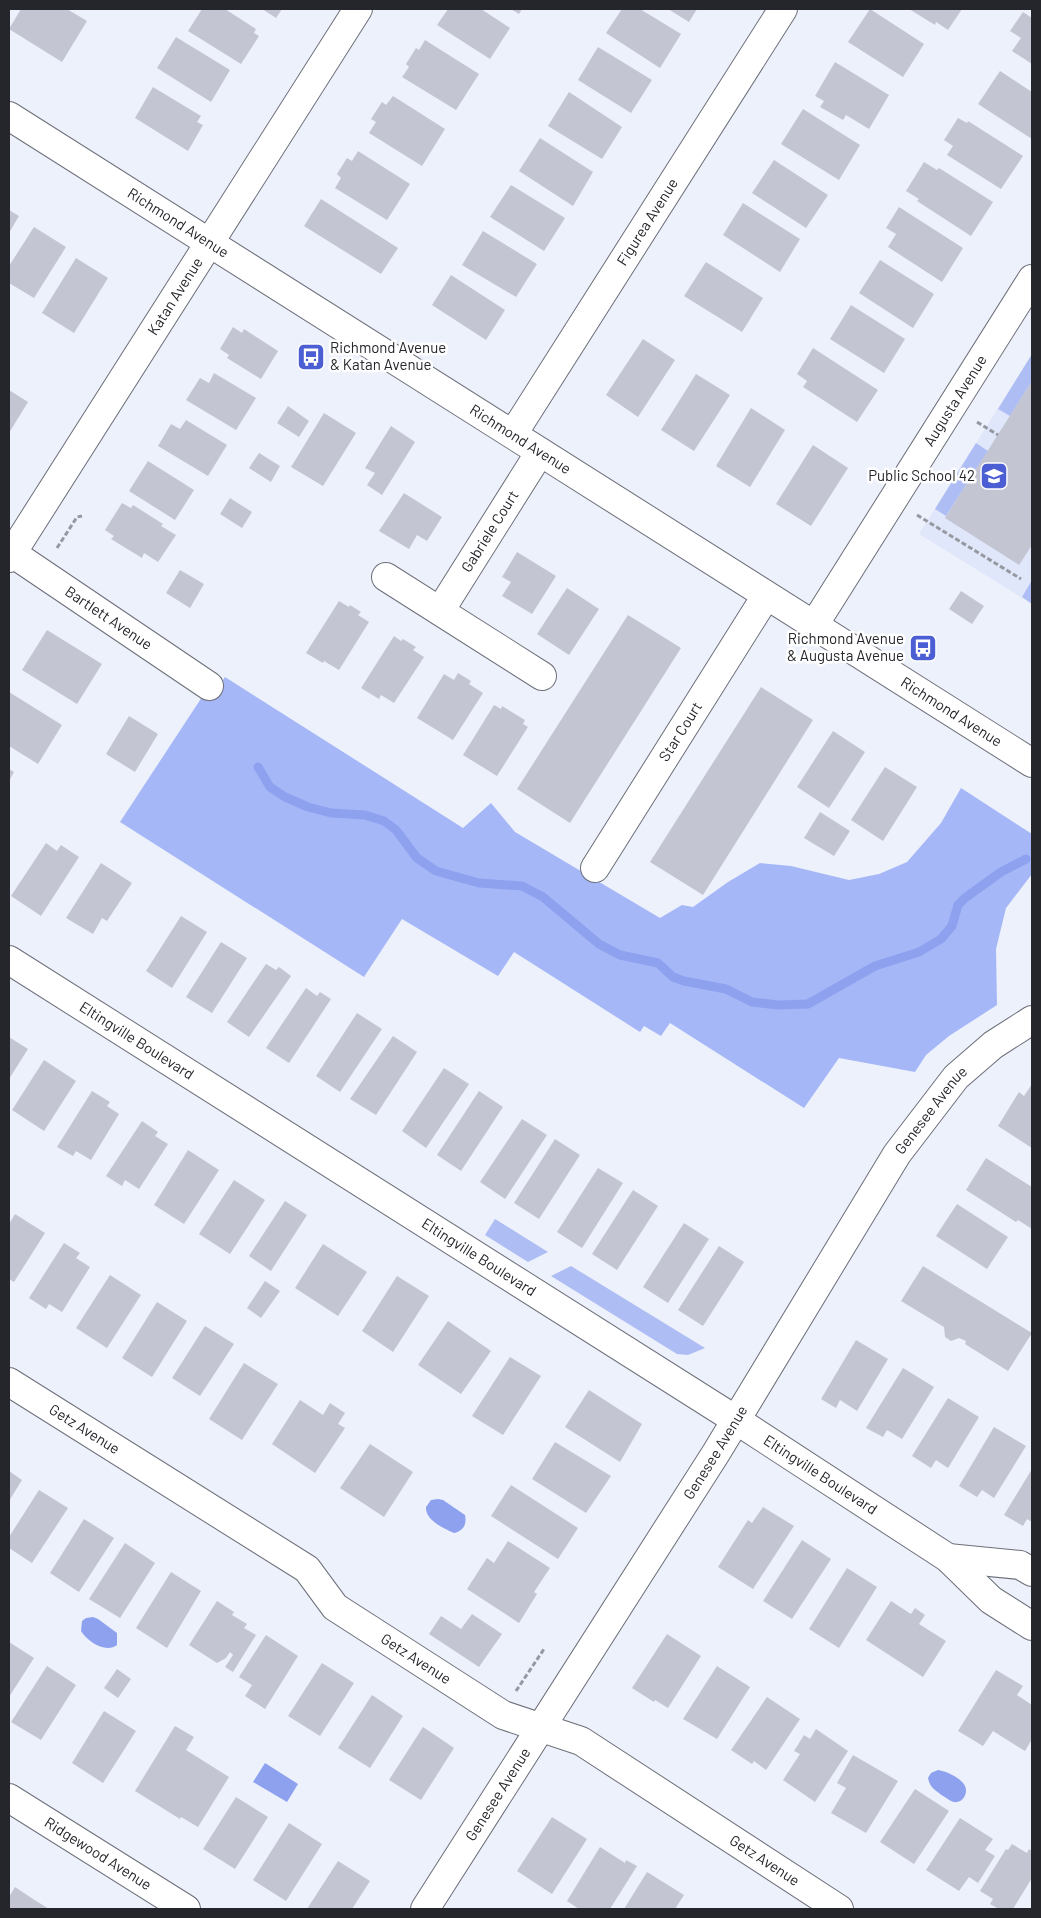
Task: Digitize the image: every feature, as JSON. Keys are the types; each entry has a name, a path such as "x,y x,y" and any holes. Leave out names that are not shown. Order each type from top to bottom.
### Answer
{"street":[{"name":"Katan Avenue","path":"10,554 358,9"},
{"name":"Figurea Avenue","path":"513,434 783,9"},
{"name":"Richmond Avenue","path":"9,116 1032,763"},
{"name":"Augusta Avenue","path":"814,625 1032,279"},
{"name":"Gabriele Court","path":"440,612 540,452"},
{"name":"Bartlett Avenue","path":"10,554 209,686"},
{"path":"386,577 542,676"},
{"name":"Star Court","path":"595,868 766,596"},
{"name":"Eltingville Boulevard","path":"9,960 736,1420 948,1558 991,1600 1032,1626"},
{"name":"Genesee Avenue","path":"425,1909 736,1420 866,1204 911,1135 956,1077 993,1045 1032,1020"},
{"name":"Getz Avenue","path":"9,1382 307,1569 335,1606 343,1612 504,1715 581,1741 839,1909"},
{"name":"Eltingville Boulevard","path":"948,1558 1020,1565 1032,1572"},
{"name":"Ridgewood Avenue","path":"9,1798 186,1909"}],"path":[{"path":"975,420 998,435"},
{"path":"916,514 1021,579"},
{"path":"55,551 77,517 82,516"},
{"path":"513,1696 544,1650"}],"shaded area":[{"name":"Public School 42","path":"1032,354 1032,604 919,534"},
{"path":"1032,354 1032,381 1010,416 998,409"},
{"path":"976,443 988,451 946,516 935,509"},
{"path":"1032,580 1032,604 1022,597"},
{"path":"225,677 463,828 491,803 515,832 660,918 682,905 693,907 728,882 760,863 791,866 849,880 879,874 907,862 941,823 961,788 1032,834 1032,874 1006,908 996,949 997,1005 949,1036 926,1055 915,1072 839,1058 804,1108 670,1023 661,1036 644,1026 640,1032 514,952 498,976 402,919 364,977 120,822 202,697 209,701"},
{"path":"495,1219 548,1252 528,1262 485,1235"},
{"path":"571,1266 705,1348 688,1355 677,1354 551,1276"},
{"path":"431,1500 443,1500 465,1515 465,1525 460,1531 454,1533 440,1526 428,1516 426,1507"},
{"path":"93,1617 117,1633 117,1645 108,1648 102,1647 84,1635 81,1631 82,1621"},
{"path":"265,1763 298,1784 287,1802 253,1782"},
{"path":"938,1770 953,1775 963,1783 966,1791 962,1800 957,1802 951,1801 932,1787 928,1778 931,1773"}],"building":[{"path":"21,9 67,9 87,21 62,62 9,29"},
{"path":"202,9 225,9 256,29 254,33 259,36 241,64 188,31"},
{"path":"262,9 282,9 276,18"},
{"path":"448,9 481,9 510,28 490,59 437,25"},
{"path":"511,9 522,9 519,14"},
{"path":"622,9 640,9 681,34 660,68 606,33"},
{"path":"668,9 697,9 689,22"},
{"path":"870,9 924,44 903,77 848,42"},
{"path":"909,9 962,9 948,30 936,22 935,25"},
{"path":"1023,12 1032,18 1032,64 1012,51 1021,38 1010,31"},
{"path":"176,37 230,70 211,102 157,68"},
{"path":"425,40 479,74 456,110 402,77 409,67 406,64 416,48 419,50"},
{"path":"598,47 652,80 631,113 578,80"},
{"path":"835,62 889,95 869,129 846,115 843,120 820,107 824,101 815,96"},
{"path":"1000,71 1032,92 1032,139 978,104"},
{"path":"153,87 201,116 197,122 203,125 188,151 135,118"},
{"path":"569,92 622,127 602,159 548,126"},
{"path":"393,96 445,129 422,166 369,133 376,122 371,119 382,102 386,105"},
{"path":"803,109 860,145 839,180 781,144"},
{"path":"958,118 967,123 968,121 1023,156 1001,189 947,155 953,146 944,140"},
{"path":"540,138 593,172 573,206 519,171"},
{"path":"358,151 410,184 387,220 335,188 341,178 337,174 347,158 352,161"},
{"path":"774,160 828,195 806,228 752,193"},
{"path":"924,162 937,170 939,168 993,202 971,236 917,201 919,199 906,191"},
{"path":"511,185 565,218 544,251 490,217"},
{"path":"321,199 398,248 381,274 304,226"},
{"path":"743,203 800,239 780,272 723,235"},
{"path":"899,207 963,248 942,282 888,247 896,234 886,228"},
{"path":"9,210 19,216 9,233"},
{"path":"34,227 66,247 34,298 9,283 9,266"},
{"path":"483,231 537,264 516,297 462,265"},
{"path":"76,258 108,278 74,333 42,313"},
{"path":"880,260 934,294 913,328 859,293"},
{"path":"706,262 763,298 742,332 684,296"},
{"path":"451,275 505,310 486,340 432,305"},
{"path":"851,305 905,339 884,373 830,339"},
{"path":"233,327 242,333 244,329 278,351 261,379 227,358 229,355 220,349"},
{"path":"643,339 675,360 638,417 606,395"},
{"path":"813,348 878,390 857,422 803,387 807,381 797,374"},
{"path":"214,373 256,398 236,430 186,400 200,378 209,383"},
{"path":"696,374 730,395 694,451 661,430"},
{"path":"1032,381 1032,545 1019,565 945,518"},
{"path":"9,390 28,402 9,433"},
{"path":"288,406 309,421 299,437 277,423"},
{"path":"751,408 785,430 750,487 716,466"},
{"path":"324,413 356,433 323,486 291,467"},
{"path":"186,420 227,445 208,476 158,446 171,424 180,429"},
{"path":"391,426 415,442 382,495 367,485 375,473 365,468"},
{"path":"813,445 848,468 811,526 776,504"},
{"path":"259,453 280,466 271,482 249,468"},
{"path":"148,461 194,490 175,520 129,491"},
{"path":"404,493 442,517 427,541 417,535 409,549 379,531"},
{"path":"230,498 252,512 242,528 220,514"},
{"path":"122,503 131,508 133,505 163,524 161,526 176,535 158,562 144,553 142,558 111,539 114,536 105,530"},
{"path":"517,552 556,576 532,614 502,596 511,582 502,577"},
{"path":"180,570 204,584 190,608 166,593"},
{"path":"567,588 599,609 569,655 537,634"},
{"path":"961,591 984,606 972,624 949,609"},
{"path":"339,601 361,612 358,615 369,622 339,670 306,653"},
{"path":"628,615 681,648 570,823 517,789"},
{"path":"47,630 102,664 77,704 22,670"},
{"path":"394,636 416,647 413,650 424,657 394,703 381,695 379,699 361,688"},
{"path":"458,673 471,681 469,684 483,693 453,740 417,718 444,674 454,680"},
{"path":"761,687 813,720 703,895 650,862"},
{"path":"9,692 62,725 38,764 9,746"},
{"path":"494,705 501,709 502,706 525,720 523,724 528,727 497,776 463,755"},
{"path":"129,716 158,734 135,772 106,754"},
{"path":"833,731 865,752 829,808 797,787"},
{"path":"885,767 917,787 883,841 851,820"},
{"path":"9,769 14,772 9,781"},
{"path":"820,812 850,831 834,856 804,838"},
{"path":"46,843 57,851 61,845 79,857 41,916 11,896"},
{"path":"101,863 132,883 107,921 102,918 93,934 66,918"},
{"path":"181,916 207,932 172,988 146,971"},
{"path":"221,942 247,958 212,1013 186,997"},
{"path":"266,964 276,970 279,967 291,976 249,1037 227,1022"},
{"path":"306,988 317,996 320,992 331,999 289,1063 266,1048"},
{"path":"357,1013 382,1029 340,1092 316,1076"},
{"path":"393,1036 417,1052 376,1115 350,1099"},
{"path":"9,1037 28,1049 9,1079"},
{"path":"44,1060 76,1081 44,1131 12,1110"},
{"path":"444,1068 469,1084 426,1148 402,1131"},
{"path":"1032,1084 1032,1148 998,1126 1019,1092 1024,1096"},
{"path":"92,1091 110,1102 107,1106 119,1114 91,1160 76,1151 73,1156 57,1147"},
{"path":"479,1091 503,1107 461,1171 437,1155"},
{"path":"522,1119 547,1135 505,1199 480,1182"},
{"path":"142,1121 158,1132 155,1136 168,1144 139,1189 125,1180 122,1186 106,1176"},
{"path":"555,1139 580,1155 539,1219 514,1203"},
{"path":"188,1150 219,1170 184,1224 154,1205"},
{"path":"986,1158 1032,1187 1032,1229 1018,1220 1016,1222 966,1190"},
{"path":"598,1168 623,1183 582,1248 557,1232"},
{"path":"234,1180 265,1200 230,1254 199,1234"},
{"path":"633,1190 658,1206 617,1270 592,1254"},
{"path":"285,1201 307,1215 271,1271 249,1256"},
{"path":"957,1204 1008,1237 987,1269 936,1236"},
{"path":"15,1214 45,1233 14,1282 9,1279 9,1224"},
{"path":"684,1223 709,1239 668,1303 643,1287"},
{"path":"64,1243 80,1253 76,1258 90,1267 62,1312 49,1304 46,1309 29,1298"},
{"path":"323,1244 367,1272 338,1316 295,1288"},
{"path":"719,1246 744,1262 703,1326 678,1310"},
{"path":"923,1266 1032,1333 1008,1371 965,1344 966,1341 959,1338 951,1341 945,1337 944,1327 901,1301"},
{"path":"110,1275 141,1295 107,1348 76,1328"},
{"path":"397,1276 429,1296 393,1352 362,1331"},
{"path":"265,1281 280,1291 261,1318 247,1308"},
{"path":"157,1302 187,1321 152,1377 122,1358"},
{"path":"448,1321 491,1351 461,1394 418,1365"},
{"path":"205,1326 234,1344 200,1396 172,1378"},
{"path":"856,1340 888,1359 857,1411 840,1400 836,1408 821,1399"},
{"path":"510,1357 541,1376 503,1435 472,1416"},
{"path":"244,1363 278,1384 242,1440 209,1419"},
{"path":"903,1368 934,1387 902,1439 887,1430 883,1437 866,1428"},
{"path":"589,1390 642,1424 620,1462 565,1427"},
{"path":"948,1398 979,1417 948,1468 936,1460 931,1468 912,1456"},
{"path":"300,1400 323,1415 330,1403 345,1413 338,1424 345,1428 315,1473 272,1444"},
{"path":"994,1427 1026,1446 994,1498 982,1490 977,1497 959,1486"},
{"path":"555,1442 611,1476 586,1513 532,1479"},
{"path":"370,1444 413,1472 384,1517 340,1488"},
{"path":"1032,1469 1032,1522 1027,1519 1023,1526 1004,1515"},
{"path":"9,1471 22,1480 9,1501"},
{"path":"511,1485 578,1528 558,1559 491,1516"},
{"path":"39,1490 68,1508 32,1563 9,1548 9,1537"},
{"path":"763,1507 794,1526 753,1589 718,1567 748,1520 752,1523"},
{"path":"84,1519 114,1538 79,1592 50,1573"},
{"path":"802,1540 831,1559 792,1619 763,1601"},
{"path":"508,1541 550,1568 534,1592 537,1594 519,1623 467,1589 487,1558 494,1563"},
{"path":"125,1543 155,1563 120,1618 89,1599"},
{"path":"847,1568 877,1587 839,1648 809,1629"},
{"path":"171,1572 201,1591 167,1648 136,1628"},
{"path":"217,1601 234,1612 232,1615 247,1624 244,1628 256,1635 233,1672 225,1667 233,1655 230,1652 226,1658 217,1663 189,1645"},
{"path":"891,1601 911,1614 915,1608 925,1615 919,1624 946,1641 923,1677 866,1640"},
{"path":"472,1614 502,1634 479,1667 429,1634 441,1616 461,1629"},
{"path":"667,1634 701,1656 668,1708 655,1700 654,1702 632,1688"},
{"path":"266,1635 298,1656 265,1709 245,1696 252,1685 239,1677"},
{"path":"9,1642 34,1658 9,1697"},
{"path":"322,1663 354,1683 320,1736 288,1716"},
{"path":"47,1666 76,1685 41,1740 11,1722"},
{"path":"717,1666 750,1687 717,1739 683,1719"},
{"path":"117,1669 131,1679 118,1698 104,1688"},
{"path":"996,1670 1023,1686 1017,1695 1032,1705 1032,1739 1025,1751 993,1731 983,1746 958,1731"},
{"path":"372,1695 403,1716 370,1768 338,1748"},
{"path":"767,1697 800,1719 766,1770 754,1761 752,1764 731,1750"},
{"path":"104,1711 136,1731 103,1783 72,1763"},
{"path":"175,1726 194,1737 186,1750 229,1777 198,1827 181,1817 180,1819 135,1791"},
{"path":"423,1727 454,1748 421,1800 389,1780"},
{"path":"816,1729 848,1751 815,1802 783,1780 800,1754 794,1751 804,1735 810,1739"},
{"path":"853,1755 898,1781 866,1833 831,1813 846,1788 837,1783"},
{"path":"915,1789 949,1811 914,1864 880,1842"},
{"path":"236,1797 268,1817 235,1869 203,1849"},
{"path":"552,1817 587,1839 552,1894 517,1871"},
{"path":"960,1818 993,1839 985,1850 995,1856 978,1883 969,1877 959,1891 926,1870"},
{"path":"289,1823 322,1844 286,1901 253,1880"},
{"path":"1012,1844 1027,1853 1029,1849 1032,1851 1032,1878 1013,1909 999,1909 990,1904 993,1899 980,1891 1006,1849 1008,1850"},
{"path":"600,1847 625,1863 626,1860 637,1866 610,1909 579,1909 567,1901"},
{"path":"338,1861 370,1881 352,1909 307,1909"},
{"path":"647,1872 684,1895 675,1909 624,1909"},
{"path":"15,1887 49,1909 9,1909 9,1897"}],"waterway":[{"path":"258,767 270,787 285,797 308,807 331,813 365,815 384,821 396,830 417,858 436,871 479,883 522,886 543,897 599,944 620,955 658,963 673,977 726,989 752,1002 778,1005 808,1004 875,966 919,952 941,939 952,926 958,905 965,898 1001,872 1026,859"}],"place":[{"name":"Richmond Avenue & Katan Avenue","path":"311,357"},
{"name":"Public School 42","path":"994,476"},
{"name":"Richmond Avenue & Augusta Avenue","path":"923,648"}]}
